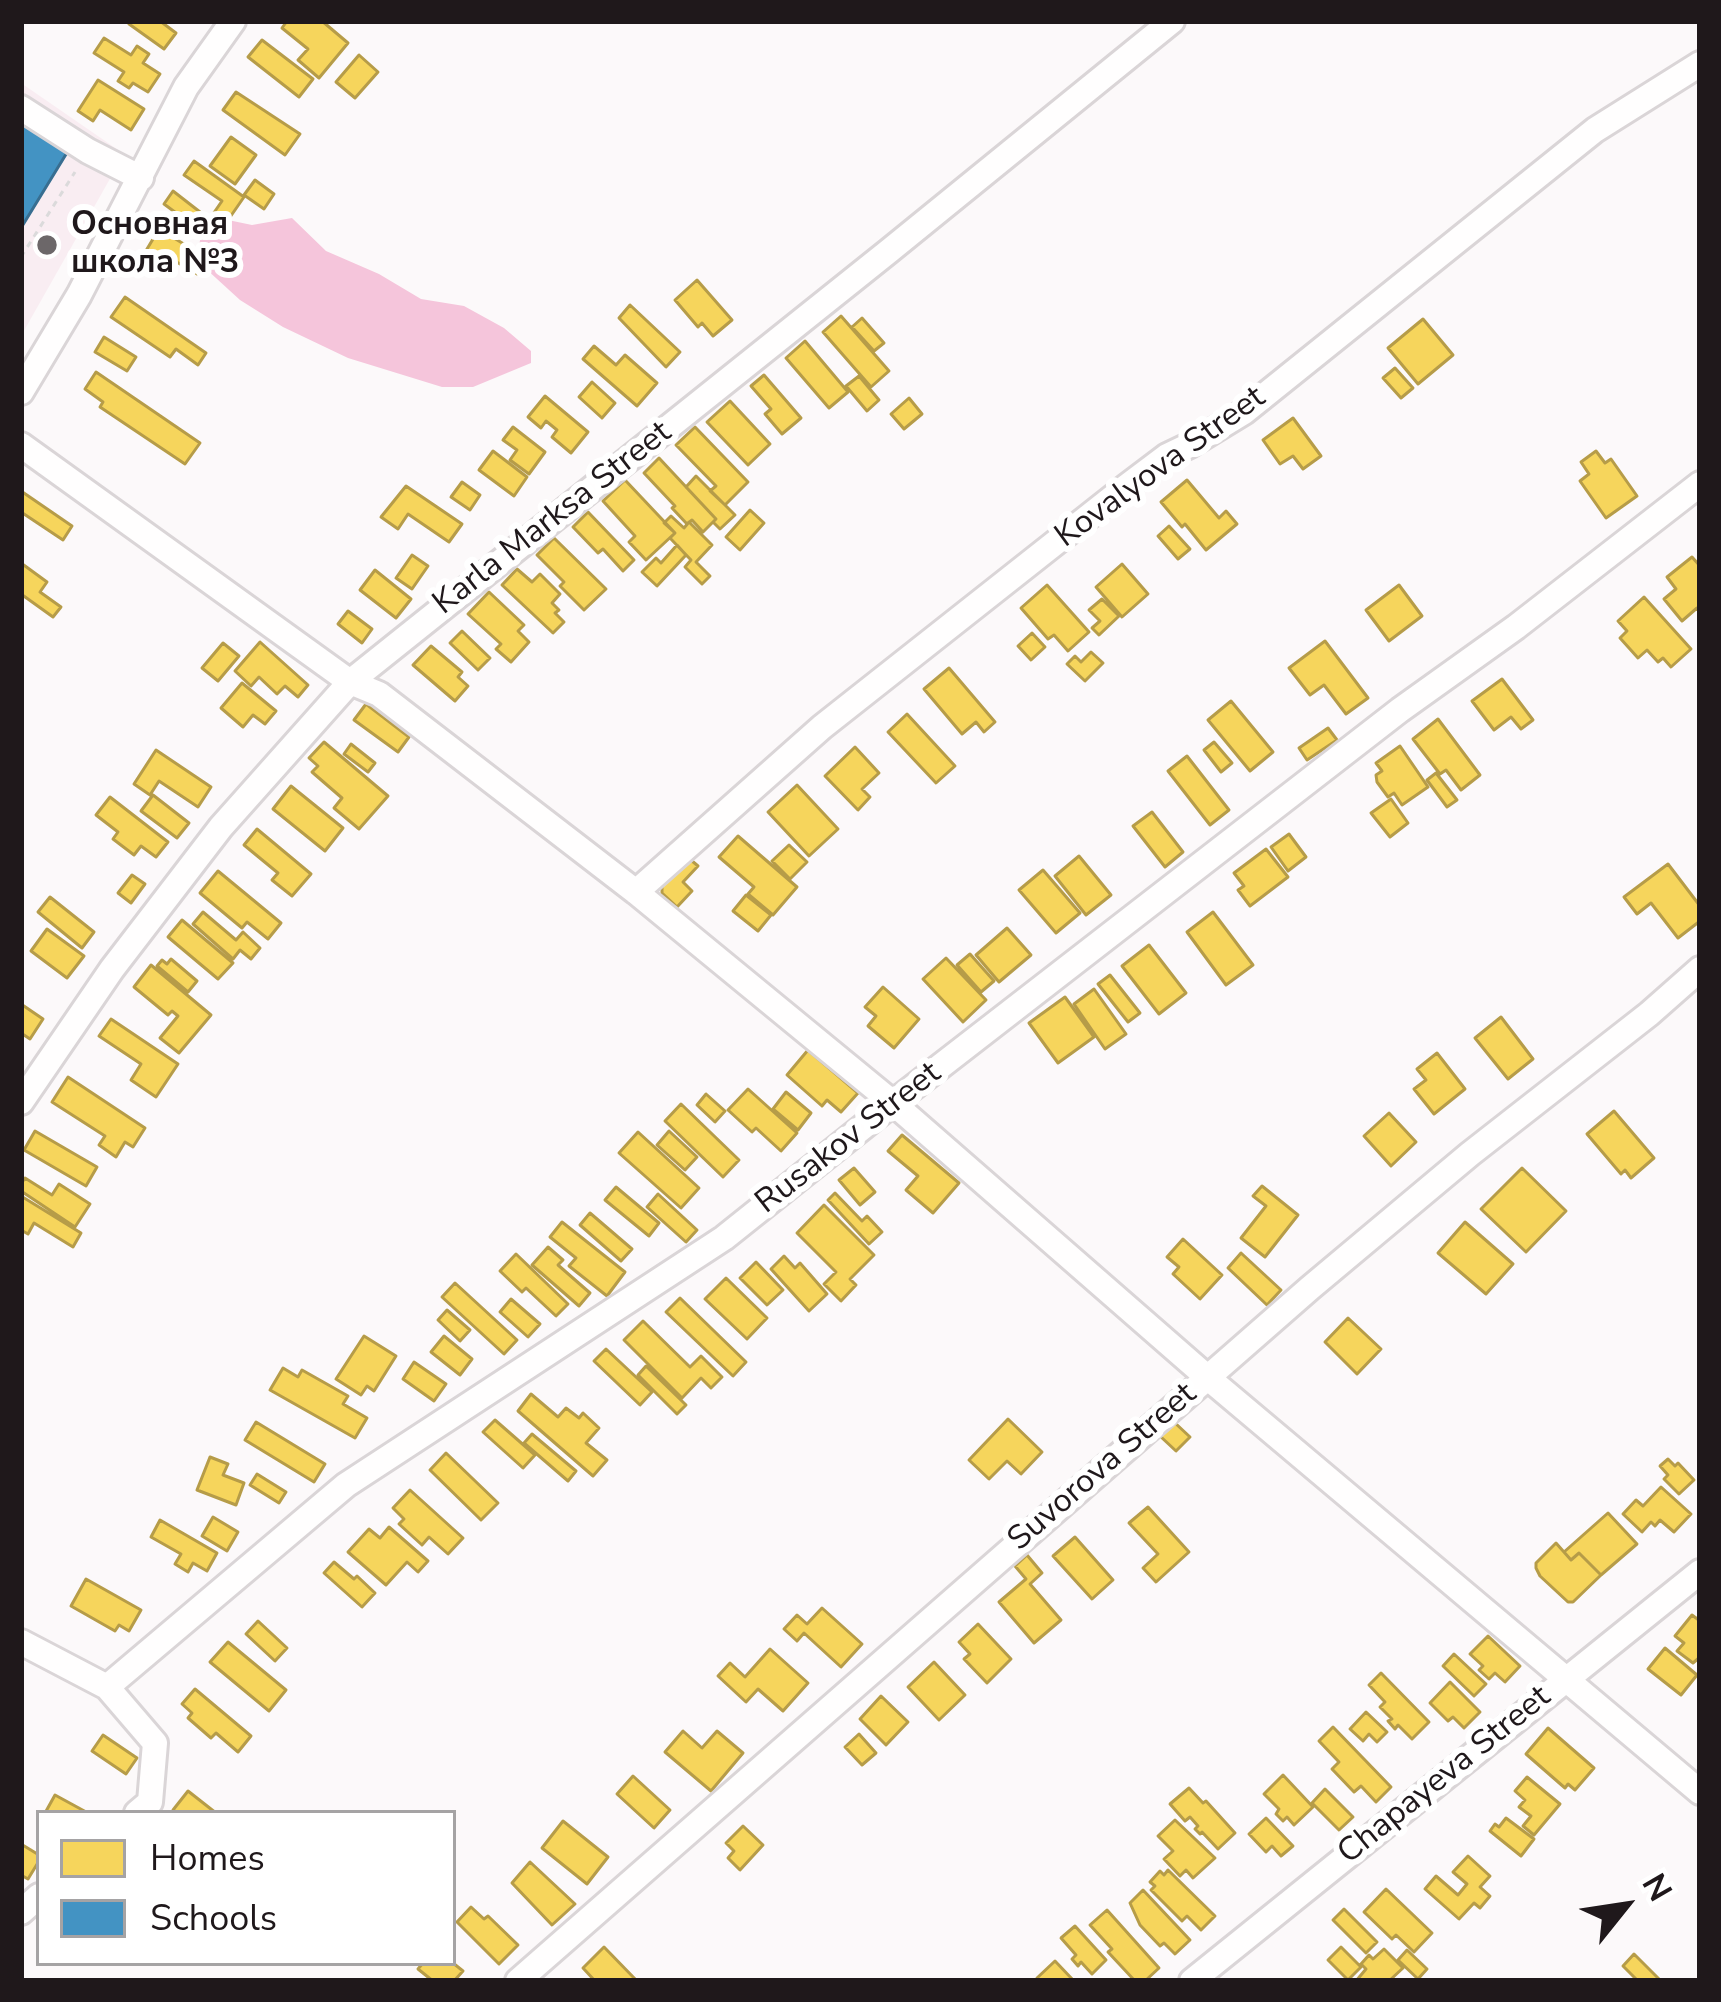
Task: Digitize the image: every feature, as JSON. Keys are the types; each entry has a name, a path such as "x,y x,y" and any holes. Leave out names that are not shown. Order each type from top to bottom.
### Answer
{"street":[{"path":"21,392 79,295 186,87 233,21"},
{"name":"Karla Marksa Street","path":"21,1102 112,969 221,827 350,682 1172,21"},
{"name":"Kovalyova Street","path":"636,892 822,727 1140,477 1244,412 1595,130 1700,64"},
{"path":"21,108 88,152 141,178"},
{"path":"21,445 350,682 379,694 636,892 893,1103 1208,1377 1700,1792"},
{"name":"Rusakov Street","path":"106,1687 346,1485 724,1238 1400,710 1516,628 1700,484"},
{"name":"Suvorova Street","path":"518,1981 1208,1377 1470,1154 1700,969"},
{"name":"Chapayeva Street","path":"1192,1981 1700,1572"},
{"path":"21,1642 106,1687 155,1743 150,1802 140,1810"}],"path":[{"path":"21,256 88,152"}],"shaded area":[{"name":"Основная школа №3","path":"21,83 124,154 21,336"},
{"path":"292,218 326,251 421,299 464,306 504,328 531,351 531,363 473,387 442,387 348,358 283,327 240,300 205,268 209,258 199,245 203,227 228,220 252,225"}],"building: Homes":[{"path":"160,21 176,33 164,49 129,24"},
{"path":"287,21 322,21 348,43 319,78 298,60 308,49 282,28"},
{"path":"104,38 131,55 137,46 149,54 143,63 160,74 148,92 118,81 124,72 94,53"},
{"path":"262,40 313,79 299,97 248,57"},
{"path":"359,55 378,72 355,98 336,82"},
{"path":"98,80 144,109 131,130 100,110 93,121 78,111"},
{"path":"236,92 300,134 285,155 223,110"},
{"path":"231,137 256,155 235,184 210,166"},
{"path":"194,161 244,197 226,223 213,214 222,201 184,175"},
{"path":"255,180 274,194 264,209 244,195"},
{"path":"173,191 200,212 191,224 164,204"},
{"path":"159,229 207,258 197,274 175,261 169,270 144,254"},
{"path":"697,280 732,320 713,336 702,323 698,327 675,300"},
{"path":"125,297 206,353 198,365 176,349 170,357 111,317"},
{"path":"630,305 680,352 666,367 619,318"},
{"path":"841,316 889,371 871,387 823,332"},
{"path":"862,318 884,343 874,351 852,327"},
{"path":"1423,319 1453,355 1418,384 1388,348"},
{"path":"104,337 136,357 127,371 95,352"},
{"path":"805,341 848,392 829,408 786,358"},
{"path":"594,346 616,365 625,355 657,383 637,406 583,359"},
{"path":"1395,368 1413,388 1401,398 1383,378"},
{"path":"96,372 200,443 185,464 100,407 103,402 85,389"},
{"path":"764,375 801,418 782,434 765,414 771,409 751,386"},
{"path":"859,376 879,400 867,411 846,386"},
{"path":"592,382 615,403 602,418 579,397"},
{"path":"545,396 588,432 571,453 552,437 557,430 546,421 541,428 528,417"},
{"path":"909,398 922,414 904,429 891,414"},
{"path":"730,401 770,444 748,465 707,422"},
{"path":"1293,418 1321,456 1303,469 1293,456 1280,464 1263,440"},
{"path":"513,427 545,452 529,474 510,460 517,450 503,440"},
{"path":"695,427 748,482 725,505 710,491 716,486 676,445"},
{"path":"493,451 527,477 514,496 479,470"},
{"path":"1596,451 1605,463 1611,459 1637,496 1606,518 1580,481 1589,474 1581,462"},
{"path":"659,458 716,519 703,532 692,520 687,524 644,473"},
{"path":"696,476 735,515 720,529 686,487"},
{"path":"625,480 675,533 646,560 629,542 635,536 603,501"},
{"path":"1187,480 1219,518 1226,511 1237,524 1206,550 1161,502"},
{"path":"462,482 480,495 470,510 451,497"},
{"path":"406,486 462,524 449,542 408,514 398,529 381,517"},
{"path":"21,491 72,526 63,540 21,512"},
{"path":"750,510 764,523 740,550 726,537"},
{"path":"588,512 634,560 623,571 573,527"},
{"path":"671,516 684,528 689,522 712,545 696,562 710,576 702,584 685,567 691,560 670,538 675,533 664,523"},
{"path":"1169,526 1190,549 1178,559 1158,536"},
{"path":"554,538 606,589 584,610 537,555"},
{"path":"677,545 686,555 657,586 642,572 656,558 661,563"},
{"path":"412,555 428,566 412,589 396,578"},
{"path":"1692,557 1700,566 1700,612 1697,608 1682,621 1664,599 1676,589 1667,577"},
{"path":"21,563 47,582 40,592 61,607 53,617 21,594"},
{"path":"1122,564 1148,594 1122,617 1096,587"},
{"path":"517,569 532,582 540,574 560,594 552,603 564,622 553,633 502,585"},
{"path":"375,570 411,599 396,618 360,590"},
{"path":"1047,585 1089,632 1068,651 1054,635 1048,639 1021,608"},
{"path":"1399,585 1422,616 1389,641 1366,610"},
{"path":"489,592 524,625 518,631 529,642 511,662 496,649 501,644 468,614"},
{"path":"1644,597 1691,649 1671,667 1647,650 1638,658 1620,638 1627,631 1618,621"},
{"path":"1102,599 1119,616 1099,635 1092,628 1100,621 1089,610"},
{"path":"348,611 372,629 362,643 338,624"},
{"path":"462,631 490,658 478,670 450,643"},
{"path":"1032,633 1045,647 1031,660 1018,646"},
{"path":"1325,641 1368,698 1346,714 1324,685 1310,695 1289,668"},
{"path":"260,642 308,685 298,697 285,686 277,694 259,677 251,686 235,671"},
{"path":"223,643 239,656 218,681 202,668"},
{"path":"431,646 462,672 458,677 468,686 455,701 413,665"},
{"path":"1091,652 1103,663 1085,681 1067,664 1075,656 1081,662"},
{"path":"949,668 995,722 984,732 976,722 962,734 924,689"},
{"path":"1502,679 1533,720 1521,729 1511,717 1494,730 1472,701"},
{"path":"242,683 276,711 265,724 253,715 243,727 221,708"},
{"path":"1231,701 1273,752 1250,771 1208,720"},
{"path":"366,704 409,737 398,752 354,720"},
{"path":"907,714 955,766 936,783 888,732"},
{"path":"1438,719 1480,775 1461,790 1446,770 1440,774 1413,739"},
{"path":"1328,728 1337,740 1307,760 1299,748"},
{"path":"324,742 388,796 359,829 334,808 342,798 312,772 318,766 309,758"},
{"path":"1214,742 1232,763 1221,772 1204,750"},
{"path":"351,744 375,763 368,772 344,754"},
{"path":"1400,746 1428,787 1402,805 1394,793 1388,797 1376,775 1382,771 1376,763"},
{"path":"855,747 879,773 862,789 870,797 858,810 825,776"},
{"path":"156,750 211,787 198,807 159,781 150,795 134,784"},
{"path":"1187,756 1229,810 1210,825 1168,771"},
{"path":"1436,773 1457,800 1447,807 1427,780"},
{"path":"797,785 838,829 809,856 768,812"},
{"path":"291,786 343,828 325,851 273,809"},
{"path":"153,795 189,823 177,838 141,811"},
{"path":"110,797 168,842 156,857 141,846 134,855 113,839 118,832 96,815"},
{"path":"1391,799 1408,823 1390,837 1371,813"},
{"path":"1152,812 1183,852 1165,867 1133,826"},
{"path":"257,829 311,874 292,896 272,880 278,873 244,845"},
{"path":"1289,834 1306,857 1288,871 1271,847"},
{"path":"738,836 797,887 773,915 748,894 754,887 719,857"},
{"path":"789,845 807,862 790,879 772,861"},
{"path":"1266,849 1288,877 1250,906 1238,890 1244,886 1234,873"},
{"path":"685,855 698,866 683,882 692,891 677,907 662,893 662,880"},
{"path":"1079,856 1111,895 1086,915 1055,876"},
{"path":"1668,864 1700,906 1700,921 1678,938 1651,903 1637,914 1624,897"},
{"path":"1043,870 1080,913 1056,933 1019,890"},
{"path":"218,871 281,923 268,939 247,922 242,928 200,893"},
{"path":"132,875 145,884 131,903 118,893"},
{"path":"746,895 771,915 758,931 733,911"},
{"path":"50,897 94,932 82,948 38,912"},
{"path":"203,912 236,940 243,932 260,948 251,959 240,950 233,959 193,924"},
{"path":"1213,912 1253,965 1226,985 1187,932"},
{"path":"182,920 233,963 218,979 168,937"},
{"path":"1007,928 1031,955 999,982 976,955"},
{"path":"47,929 84,956 67,978 31,951"},
{"path":"1149,945 1186,993 1159,1014 1122,966"},
{"path":"970,954 994,981 981,992 957,965"},
{"path":"946,958 986,1000 963,1022 923,979"},
{"path":"171,959 197,981 188,992 157,966"},
{"path":"151,965 211,1015 179,1053 160,1038 178,1016 172,1011 168,1015 134,987"},
{"path":"1110,975 1140,1013 1128,1022 1098,984"},
{"path":"883,987 919,1019 894,1048 868,1026 876,1016 865,1007"},
{"path":"1094,989 1126,1034 1105,1049 1074,1004"},
{"path":"1065,997 1094,1037 1058,1063 1029,1023"},
{"path":"21,1004 43,1019 30,1039 21,1033"},
{"path":"1501,1017 1533,1059 1508,1079 1475,1038"},
{"path":"111,1019 178,1064 156,1097 131,1080 141,1064 99,1036"},
{"path":"808,1050 858,1093 841,1112 827,1100 822,1106 787,1075"},
{"path":"1437,1053 1465,1089 1434,1114 1414,1089 1426,1080 1417,1069"},
{"path":"68,1077 145,1128 133,1147 125,1142 116,1157 99,1145 105,1136 52,1102"},
{"path":"748,1089 797,1133 781,1151 728,1110"},
{"path":"786,1092 811,1113 798,1130 773,1109"},
{"path":"706,1094 725,1111 715,1122 697,1105"},
{"path":"681,1104 739,1160 723,1177 665,1121"},
{"path":"1614,1111 1654,1158 1631,1178 1625,1170 1621,1174 1587,1134"},
{"path":"1389,1113 1416,1142 1391,1166 1364,1136"},
{"path":"35,1131 97,1167 86,1186 24,1150"},
{"path":"669,1131 697,1157 685,1170 657,1145"},
{"path":"638,1132 699,1188 681,1208 619,1153"},
{"path":"902,1135 959,1183 933,1213 906,1190 918,1176 888,1151"},
{"path":"854,1168 875,1192 860,1205 839,1180"},
{"path":"1522,1168 1566,1211 1526,1252 1481,1209"},
{"path":"25,1178 52,1195 59,1184 90,1204 75,1227 21,1191"},
{"path":"1262,1186 1298,1215 1265,1257 1241,1238 1266,1206 1253,1196"},
{"path":"616,1187 659,1223 649,1236 605,1200"},
{"path":"835,1193 862,1221 867,1216 882,1232 869,1244 828,1200"},
{"path":"658,1194 697,1230 686,1242 647,1207"},
{"path":"21,1196 81,1233 73,1247 34,1223 28,1234 21,1230"},
{"path":"824,1205 874,1255 850,1279 856,1285 841,1301 824,1284 836,1272 797,1233"},
{"path":"590,1213 632,1249 621,1261 580,1225"},
{"path":"562,1222 625,1272 607,1296 569,1266 576,1258 550,1237"},
{"path":"1465,1222 1513,1264 1486,1294 1438,1253"},
{"path":"1183,1239 1222,1275 1200,1299 1173,1274 1179,1267 1167,1257"},
{"path":"548,1247 563,1260 558,1265 590,1293 579,1306 532,1265"},
{"path":"1241,1253 1281,1290 1267,1305 1228,1268"},
{"path":"516,1254 568,1304 556,1316 500,1271"},
{"path":"784,1256 795,1268 800,1263 827,1294 809,1311 771,1269"},
{"path":"756,1262 783,1290 767,1305 740,1278"},
{"path":"726,1278 767,1318 747,1339 705,1299"},
{"path":"455,1283 517,1340 504,1354 442,1297"},
{"path":"680,1298 746,1362 733,1376 666,1312"},
{"path":"511,1299 540,1324 528,1337 500,1312"},
{"path":"447,1310 470,1330 460,1341 438,1320"},
{"path":"1348,1318 1381,1349 1357,1374 1325,1342"},
{"path":"643,1321 690,1367 701,1356 722,1377 711,1388 701,1378 682,1398 624,1340"},
{"path":"364,1336 396,1356 374,1391 367,1386 361,1395 336,1379"},
{"path":"444,1336 472,1359 460,1375 431,1352"},
{"path":"606,1349 652,1392 640,1405 594,1361"},
{"path":"414,1362 446,1384 434,1401 403,1379"},
{"path":"646,1366 686,1405 677,1414 638,1375"},
{"path":"283,1368 298,1377 302,1370 348,1396 343,1404 367,1418 355,1438 270,1390"},
{"path":"531,1394 558,1417 566,1408 579,1418 583,1413 599,1428 586,1443 607,1460 593,1476 518,1411"},
{"path":"1008,1419 1042,1452 1021,1474 1007,1461 989,1479 969,1460"},
{"path":"495,1420 535,1455 523,1468 483,1432"},
{"path":"256,1422 325,1464 314,1482 245,1440"},
{"path":"1174,1422 1190,1437 1176,1451 1160,1436"},
{"path":"532,1434 576,1471 568,1481 524,1443"},
{"path":"446,1453 498,1503 481,1520 430,1470"},
{"path":"210,1457 228,1464 223,1475 244,1483 236,1505 197,1490"},
{"path":"1668,1459 1694,1480 1679,1494 1664,1479 1668,1475 1660,1466"},
{"path":"257,1474 286,1492 279,1503 250,1485"},
{"path":"1661,1487 1691,1514 1674,1532 1660,1520 1642,1532 1623,1514 1636,1500 1643,1506"},
{"path":"410,1490 463,1538 448,1554 429,1537 422,1545 399,1524 404,1519 393,1508"},
{"path":"1148,1507 1189,1552 1156,1582 1143,1568 1158,1554 1129,1523"},
{"path":"1608,1513 1637,1544 1601,1575 1579,1553 1571,1560 1564,1552"},
{"path":"213,1517 238,1532 227,1551 202,1536"},
{"path":"160,1520 217,1553 207,1571 193,1563 188,1572 175,1564 181,1554 151,1537"},
{"path":"389,1527 428,1561 418,1572 407,1562 386,1585 348,1552 369,1529 380,1538"},
{"path":"1075,1537 1113,1580 1092,1599 1053,1556"},
{"path":"1556,1543 1571,1560 1579,1553 1601,1575 1573,1602 1536,1568"},
{"path":"1027,1555 1042,1573 1030,1584 1061,1620 1034,1643 999,1602 1026,1579 1015,1566"},
{"path":"334,1562 375,1593 362,1607 324,1573"},
{"path":"86,1579 141,1610 129,1631 119,1625 115,1631 71,1606"},
{"path":"822,1608 862,1644 841,1667 804,1633 797,1641 784,1629 797,1615 807,1624"},
{"path":"1692,1615 1700,1621 1700,1657 1693,1663 1677,1651 1684,1643 1675,1636"},
{"path":"258,1621 287,1648 275,1661 246,1634"},
{"path":"978,1624 1011,1659 987,1683 964,1659 970,1654 959,1642"},
{"path":"1488,1636 1520,1666 1505,1682 1495,1673 1489,1679 1470,1654"},
{"path":"228,1642 286,1690 269,1711 210,1662"},
{"path":"1665,1648 1697,1675 1681,1695 1648,1669"},
{"path":"770,1649 808,1683 783,1711 758,1689 746,1702 718,1676 730,1663 745,1677"},
{"path":"1454,1654 1486,1684 1474,1696 1443,1666"},
{"path":"934,1662 965,1695 939,1720 908,1687"},
{"path":"1381,1673 1429,1722 1412,1739 1388,1721 1392,1719 1380,1707 1385,1702 1369,1685"},
{"path":"1450,1682 1480,1712 1464,1728 1453,1717 1448,1721 1430,1703"},
{"path":"195,1689 251,1736 238,1752 216,1733 211,1738 188,1718 192,1713 182,1704"},
{"path":"881,1696 908,1722 886,1745 860,1719"},
{"path":"1366,1712 1387,1732 1377,1742 1369,1734 1363,1741 1350,1729"},
{"path":"1333,1727 1391,1787 1376,1802 1361,1786 1354,1792 1332,1769 1339,1762 1319,1741"},
{"path":"1548,1728 1594,1768 1575,1790 1568,1784 1565,1788 1526,1754"},
{"path":"683,1731 702,1748 717,1731 743,1753 711,1791 665,1752"},
{"path":"859,1734 876,1753 862,1765 845,1747"},
{"path":"103,1735 137,1758 126,1774 92,1751"},
{"path":"1283,1775 1313,1807 1294,1825 1276,1814 1279,1809 1264,1794"},
{"path":"633,1776 670,1810 654,1828 617,1794"},
{"path":"1527,1777 1560,1804 1534,1835 1523,1826 1531,1816 1519,1807 1525,1800 1515,1791"},
{"path":"1189,1788 1235,1833 1218,1849 1195,1829 1198,1826 1190,1817 1185,1821 1170,1804"},
{"path":"1325,1789 1353,1817 1339,1830 1312,1803"},
{"path":"188,1791 212,1810 173,1810"},
{"path":"55,1795 82,1810 47,1810"},
{"path":"1266,1818 1293,1846 1281,1856 1272,1846 1266,1852 1249,1834"},
{"path":"1506,1818 1534,1839 1521,1856 1490,1831"},
{"path":"1175,1820 1215,1858 1193,1878 1186,1870 1180,1876 1164,1859 1173,1851 1158,1836"},
{"path":"563,1821 608,1857 587,1884 542,1848"},
{"path":"743,1826 763,1845 740,1870 728,1858 734,1851 726,1843"},
{"path":"21,1844 36,1853 36,1866 28,1879 21,1875"},
{"path":"1468,1856 1490,1876 1480,1887 1490,1896 1480,1908 1474,1903 1459,1919 1425,1889 1436,1876 1458,1895 1467,1884 1453,1872"},
{"path":"530,1862 575,1904 552,1925 512,1883"},
{"path":"1168,1870 1215,1916 1201,1930 1187,1916 1182,1921 1151,1890 1155,1886 1150,1882 1160,1871 1164,1875"},
{"path":"1386,1889 1432,1933 1414,1952 1364,1912"},
{"path":"1143,1890 1190,1940 1175,1954 1140,1925 1130,1903"},
{"path":"471,1907 484,1919 488,1916 518,1945 499,1964 457,1922"},
{"path":"1344,1909 1377,1942 1366,1953 1333,1920"},
{"path":"1107,1910 1159,1968 1145,1981 1135,1981 1090,1925"},
{"path":"1075,1926 1106,1960 1092,1974 1081,1962 1078,1966 1072,1959 1076,1955 1061,1938"},
{"path":"604,1947 637,1981 595,1981 583,1968"},
{"path":"1341,1947 1361,1967 1348,1980 1328,1960"},
{"path":"1384,1949 1403,1968 1389,1981 1356,1981 1366,1969 1361,1964"},
{"path":"1407,1950 1427,1969 1418,1979 1398,1960"},
{"path":"1634,1954 1661,1981 1638,1981 1623,1966"},
{"path":"1055,1961 1074,1981 1037,1978"},
{"path":"456,1965 463,1971 454,1981 433,1981 418,1969"}],"building: Schools":[{"path":"21,122 68,151 21,228"}],"place":[{"name":"Основная школа №3","path":"47,245"}]}
